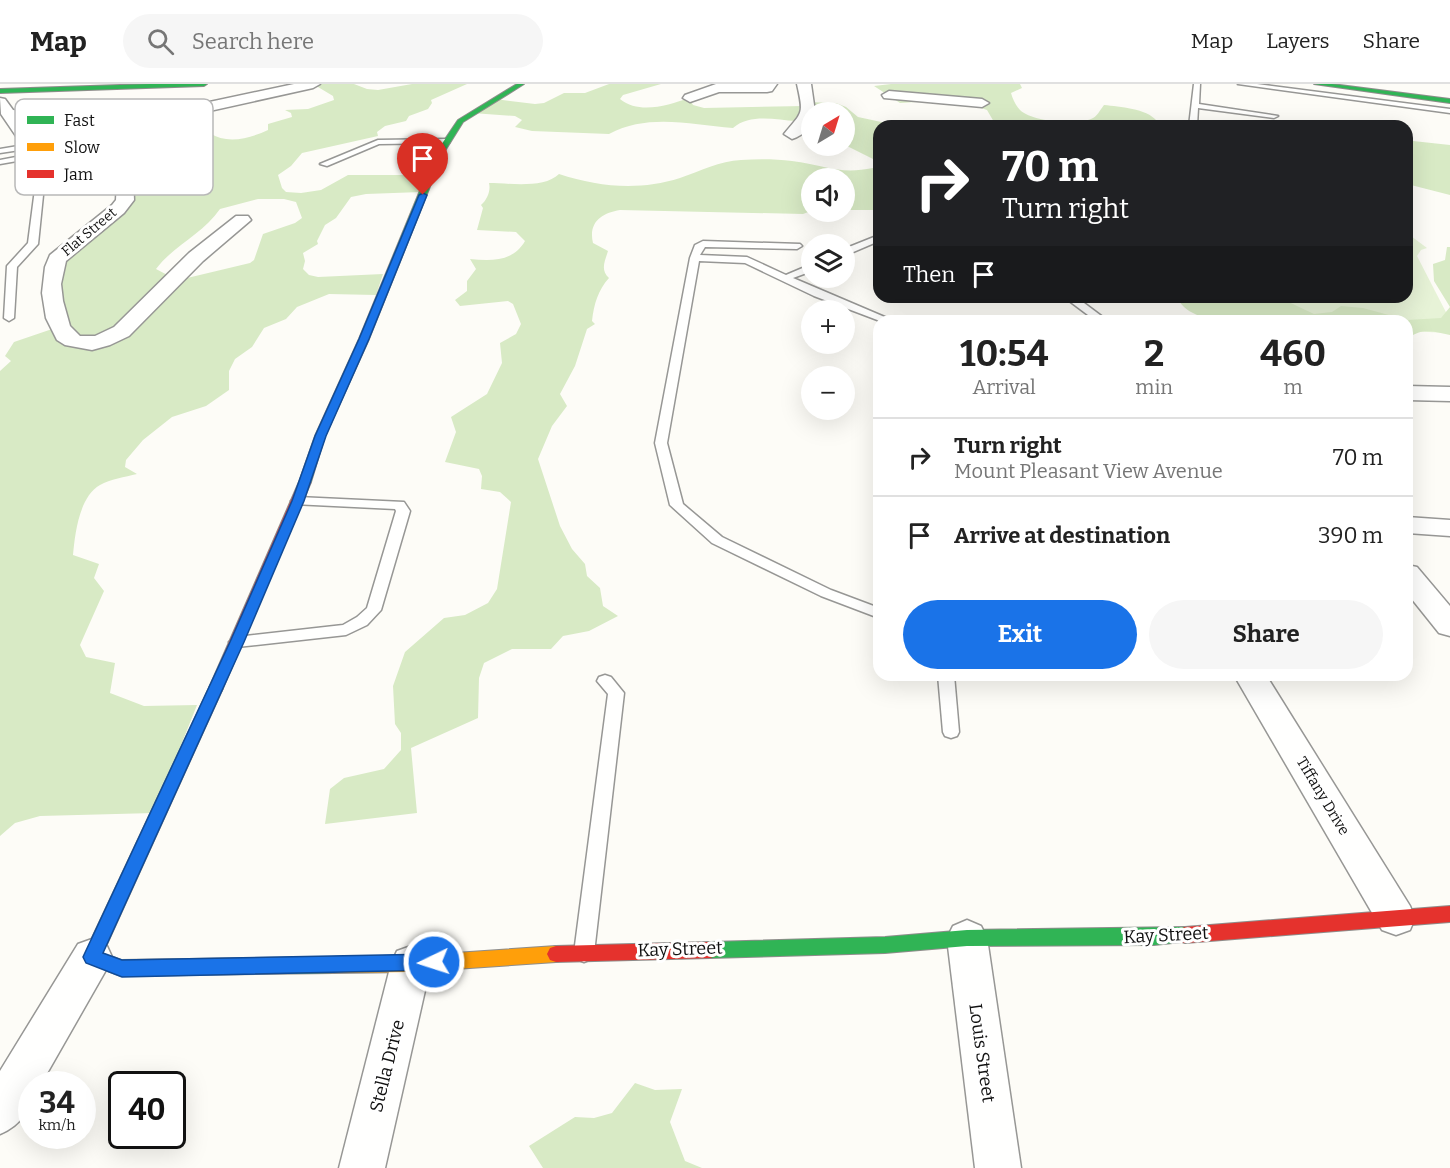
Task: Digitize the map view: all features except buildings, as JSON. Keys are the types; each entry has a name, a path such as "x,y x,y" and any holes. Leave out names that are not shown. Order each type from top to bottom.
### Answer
{"street":[{"path":"0,91 204,84"},
{"path":"213,105 313,84"},
{"path":"0,1112 92,957 237,642 298,501 320,436 364,339 446,141 460,121 521,84"},
{"path":"690,98 717,88 767,88 770,84"},
{"path":"792,134 803,126 809,107 804,84"},
{"path":"1317,84 1400,100 1450,101"},
{"path":"920,114 885,92 982,103"},
{"path":"4,108 15,123"},
{"name":"Flat Street","path":"125,195 125,200 118,208 57,259 54,265 51,280 56,316 66,337 79,344 95,343 113,337 128,326 148,303 182,274 212,242 242,220"},
{"path":"1413,393 1450,394"},
{"path":"1413,525 1450,528"},
{"path":"1413,581 1450,626"},
{"name":"Tiffany Drive","path":"1254,681 1396,918"},
{"name":"Kay Street","path":"92,957 122,968 411,964 522,955 885,945 967,938 1154,937 1450,914"},
{"name":"Louis Street","path":"967,938 998,1168"},
{"name":"Stella Drive","path":"362,1168 411,964"}],"lane":[{"path":"1194,120 1197,84"},
{"path":"1240,84 1400,100 1450,111"},
{"path":"1197,106 1274,116"},
{"path":"324,164 378,142 446,141"},
{"path":"0,151 15,152"},
{"path":"0,162 15,158"},
{"path":"9,318 12,267 33,244 39,195"},
{"path":"855,248 873,241"},
{"path":"797,246 703,244 698,248 661,443 676,505 717,540 826,593 873,611"},
{"path":"695,258 747,260 784,279 874,315"},
{"path":"784,279 801,272"},
{"path":"1078,303 1094,315"},
{"path":"237,642 346,630 362,621 374,610 403,511 399,505 298,501"},
{"path":"584,953 616,693 605,681"},
{"path":"947,681 951,732"}],"green space":[{"path":"313,84 354,84 378,90 412,84 467,84 431,100 432,103 428,109 409,116 406,121 385,126 377,132 378,136 302,153 291,166 278,175 282,188 286,192 301,193 321,190 348,175 423,175 421,192 366,194 351,197 336,218 325,225 317,241 318,244 303,253 305,261 303,269 309,275 318,277 383,274 376,295 329,294 297,307 286,319 264,328 252,347 235,359 229,371 229,390 206,406 172,417 143,440 126,460 125,467 137,474 100,485 87,498 83,507 79,517 73,555 99,564 94,578 104,591 80,645 86,657 115,663 110,693 144,706 197,705 154,813 40,816 15,823 0,836 0,371 11,361 5,356 14,342 58,327 47,279 121,201 120,195 213,195 213,135 224,139 254,136 268,130 268,124 292,117 291,113 285,110 308,109 334,100 333,96","holes":["258,199 284,199 296,202 302,218 295,223 263,234 254,260 250,263 183,279 175,279 156,269 171,253 205,226 220,209"]},
{"path":"609,84 661,84 623,95 620,99 636,107 645,108 689,98 693,105 704,108 801,106 801,124 796,121 755,119 747,120 733,128 655,122 639,124 609,134 532,131 515,127 522,120 515,116 472,113 495,99 535,104 544,103 564,93 585,93"},
{"path":"1020,84 1022,88 1011,93 1017,107 1026,114 1044,120 993,120 987,110 972,105 932,101 900,103 874,86"},
{"path":"1104,105 1140,111 1156,120 1088,120 1095,117"},
{"path":"855,114 873,120 873,159 855,150"},
{"path":"4,117 15,117 15,129"},
{"path":"1413,141 1450,145 1450,195 1413,186"},
{"path":"760,159 827,168 801,168 801,214 620,210 607,213 595,224 593,243 608,251 604,269 609,278 599,292 595,303 592,321 595,324 587,329 575,366 560,394 567,406 552,426 538,459 560,526 572,549 585,564 587,576 600,588 603,606 618,616 589,631 563,636 551,649 512,649 484,663 479,678 478,718 411,748 417,813 325,824 330,789 344,778 384,769 401,750 401,733 395,724 393,686 405,652 444,618 465,615 488,603 497,589 511,502 500,492 481,489 482,476 479,469 445,462 456,432 451,417 487,394 502,363 500,343 516,334 521,324 513,304 508,301 460,306 455,300 467,291 467,281 476,269 470,259 501,259 514,253 525,241 516,232 477,230 483,208 481,205 488,195 489,183 544,182 559,174 589,182 634,186 665,182 733,161"},
{"path":"873,168 873,210 855,210 855,170"},
{"path":"1413,238 1427,248 1421,250 1417,256 1450,320 1449,333 1413,331 1413,315 1275,315 1267,303 1413,303"},
{"path":"1447,247 1450,247 1450,307 1434,281 1433,264 1445,260"},
{"path":"1181,303 1291,303 1314,314 1332,312 1341,306 1363,308 1389,315 1197,315"},
{"path":"1450,307 1450,335 1424,331 1413,336 1413,320 1441,318"},
{"path":"635,1083 655,1090 682,1089 670,1122 685,1161 702,1168 543,1168 529,1146 575,1117 594,1118 612,1113"}],"traffic: fast":[{"path":"0,91 204,84"},
{"path":"305,482 320,436 364,339 439,154 460,121 521,84"},
{"path":"1317,84 1450,101"},
{"path":"216,688 92,957 121,968 333,965"},
{"path":"710,950 885,945 967,938 1185,935"}],"traffic: slow":[{"path":"333,965 411,964 556,954"}],"traffic: jam":[{"path":"216,688 305,482"},
{"path":"1185,935 1450,914"},
{"path":"556,954 710,950"}],"route":[{"path":"423,195 364,339 320,436 298,501 237,642 92,957 122,968 434,962"}]}
